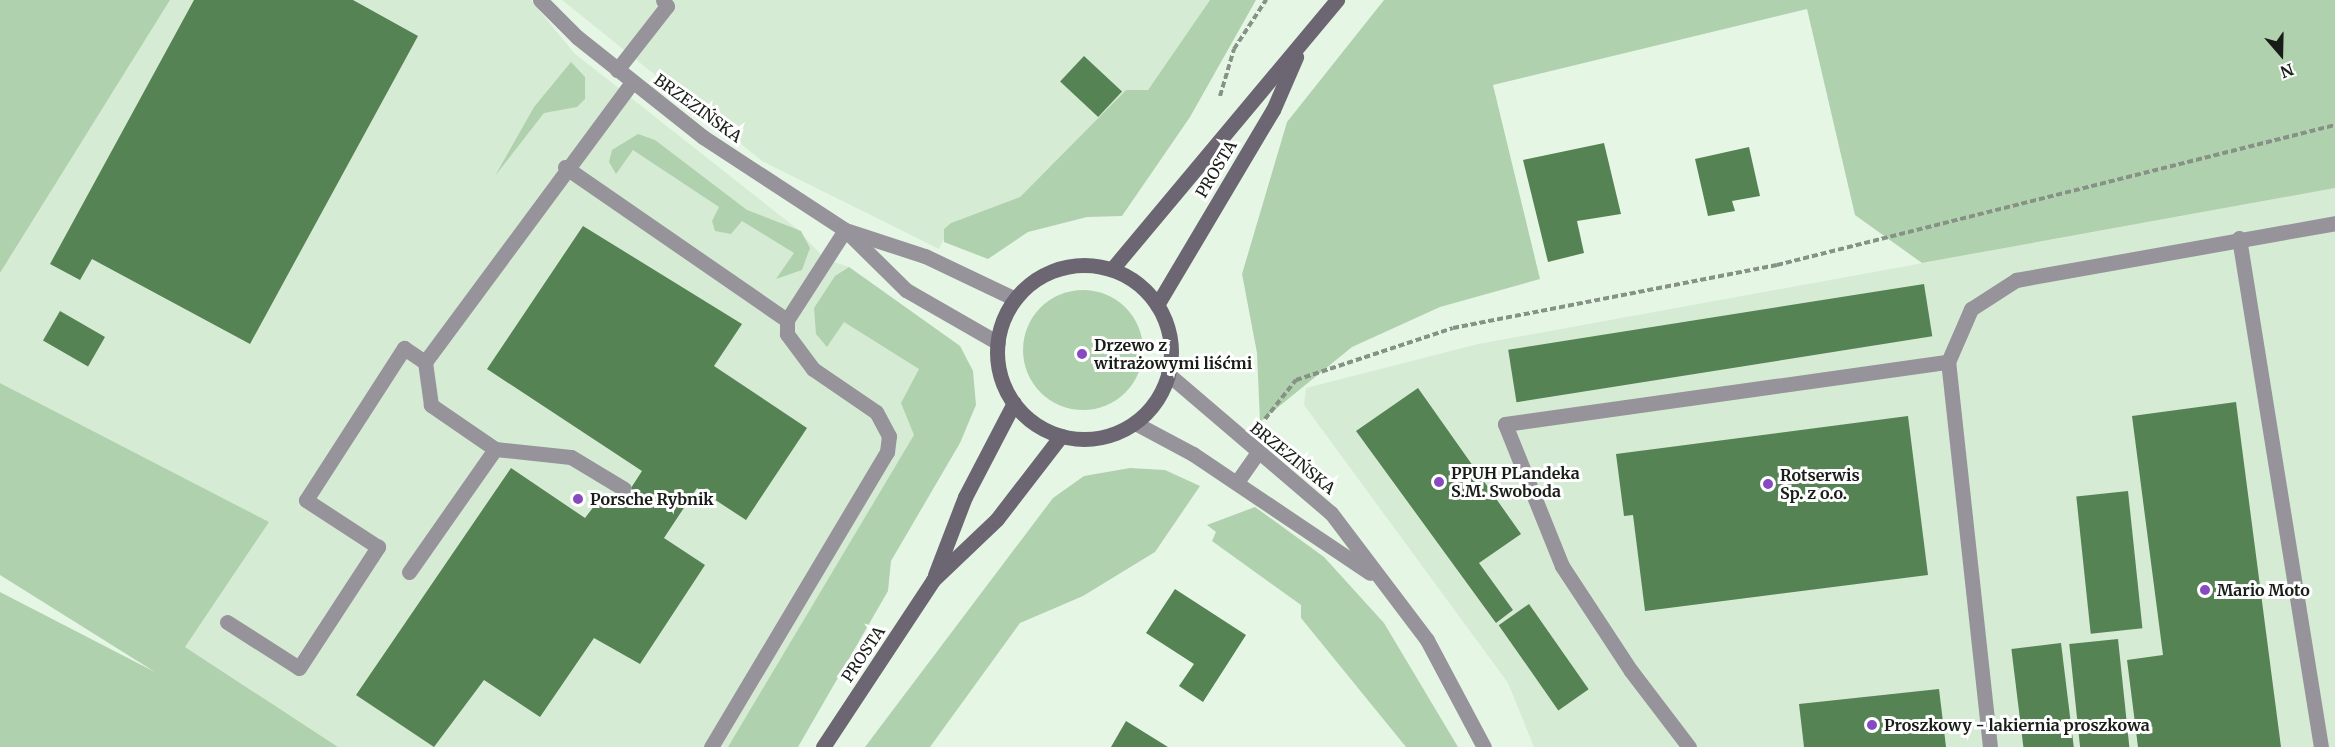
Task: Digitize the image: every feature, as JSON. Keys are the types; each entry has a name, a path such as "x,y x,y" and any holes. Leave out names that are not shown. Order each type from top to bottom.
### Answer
{"main road":[{"name":"PROSTA","path":"1112,269 1299,49 1337,0"},
{"name":"PROSTA","path":"1157,304 1273,110 1299,49"},
{"path":"1065,267 1112,269 1133,280 1157,304 1170,338 1168,374 1156,401 1135,423 1100,438 1061,436 1035,424 1014,404 1000,375 998,343 1015,299 1036,280 1065,267"},
{"name":"PROSTA","path":"823,747 933,580 965,497 1014,404"},
{"name":"PROSTA","path":"933,580 997,519 1061,436"}],"street":[{"name":"BRZEZIŃSKA","path":"540,0 617,70 703,136 845,230 906,290 998,343"},
{"path":"617,70 670,2"},
{"path":"624,489 571,457 495,449 431,405 424,362 565,167 632,82"},
{"path":"565,167 787,320"},
{"path":"1990,747 1948,362 1950,347 1971,309 2016,280 2239,238 2335,223"},
{"name":"BRZEZIŃSKA","path":"845,230 925,256 1015,299"},
{"path":"711,747 889,444 876,412 813,369 787,334 787,320 845,230"},
{"path":"2239,238 2321,747"},
{"path":"227,622 300,668 378,547 306,500 404,348 424,362"},
{"path":"1689,747 1631,671 1562,566 1505,424 1948,362"},
{"name":"BRZEZIŃSKA","path":"1168,374 1331,513 1383,582 1451,680 1484,747"},
{"name":"BRZEZIŃSKA","path":"1135,423 1237,482 1383,582"},
{"path":"409,572 495,449"},
{"path":"1237,482 1258,452"}],"path":[{"path":"1224,108 1219,99 1223,79 1266,0"},
{"path":"1267,413 1296,380 1442,332 1778,266 2335,125"}],"shaded area":[{"path":"0,0 170,0 0,273"},
{"path":"170,0 531,0 574,53 796,228 825,259 849,267 960,346 973,371 749,747 338,747 180,644 263,519 0,383 0,273"},
{"path":"562,0 1210,0 1148,90 1126,90 1020,197 951,223 939,249 762,161"},
{"path":"1210,0 1256,0 1190,117 1122,216 1087,217 1028,232 988,259 944,242 944,229 951,223 1020,197 1126,90 1148,90"},
{"path":"1384,0 2335,0 2335,188 1922,263 1855,215 1807,9 1493,85 1540,279 1440,307 1352,347 1260,422 1257,353 1242,274 1287,122"},
{"path":"571,62 585,77 585,99 577,107 544,113 495,176 534,107"},
{"path":"638,134 655,140 747,210 801,231 810,248 802,270 776,279 794,253 742,221 731,234 715,231 712,221 719,207 633,150 616,174 609,162 612,150"},
{"path":"2335,188 2335,747 1534,747 1508,683 1304,405 1306,388 1478,344"},
{"path":"849,267 960,346 973,371 976,405 960,443 891,561 888,591 798,747 728,747 914,435 901,403 919,369 844,322 827,347 816,334 814,308 835,276"},
{"path":"1083,290 1106,294 1126,307 1139,327 1143,350 1139,373 1126,393 1106,406 1083,410 1060,406 1040,393 1027,373 1023,350 1027,327 1040,307 1060,294"},
{"path":"0,383 269,522 185,647 338,747 0,747 0,592 155,672 0,575"},
{"path":"1130,468 1165,470 1200,486 1155,552 1083,596 1020,623 930,747 865,747 1053,498 1084,476"},
{"path":"1255,507 1324,557 1384,623 1458,747 1406,747 1301,618 1301,605 1212,541 1216,532 1207,525"}],"building":[{"path":"194,0 353,0 418,36 250,344 92,259 80,280 50,264"},
{"path":"1084,56 1122,91 1098,117 1060,82"},
{"path":"1604,143 1621,214 1577,221 1584,253 1548,262 1523,160"},
{"path":"1749,147 1760,196 1732,201 1735,211 1708,216 1695,159"},
{"path":"583,226 742,324 714,366 807,428 746,520 697,488 664,538 705,565 640,664 594,638 540,717 484,680 434,747 356,695 511,468 585,518 601,497 618,508 642,471 487,369"},
{"path":"1924,284 1932,336 1516,402 1508,350"},
{"path":"60,311 105,337 88,366 43,340"},
{"name":"PPUH PLandeka S.M. Swoboda","path":"1418,388 1521,534 1479,563 1513,610 1496,623 1356,431"},
{"path":"2236,402 2281,747 2138,747 2127,660 2163,655 2132,416"},
{"name":"Rotserwis Sp. z o.o.","path":"1908,416 1928,575 1645,611 1633,515 1624,516 1616,454"},
{"path":"2128,491 2142,628 2091,634 2076,496"},
{"path":"1175,589 1246,635 1203,702 1179,686 1194,664 1146,633"},
{"path":"1529,604 1589,689 1558,710 1499,625"},
{"path":"2118,639 2129,747 2080,747 2069,644"},
{"path":"2061,643 2074,747 2023,747 2011,649"},
{"name":"Proszkowy - lakiernia proszkowa","path":"1939,689 1946,747 1804,747 1799,704"},
{"path":"1126,721 1168,747 1111,747"}],"place":[{"name":"Drzewo z witrażowymi liśćmi","path":"1082,354"},
{"name":"PPUH PLandeka S.M. Swoboda","path":"1439,482"},
{"name":"Rotserwis Sp. z o.o.","path":"1768,484"},
{"name":"Porsche Rybnik","path":"578,499"},
{"name":"Mario Moto","path":"2205,590"},
{"name":"Proszkowy - lakiernia proszkowa","path":"1872,725"}]}
